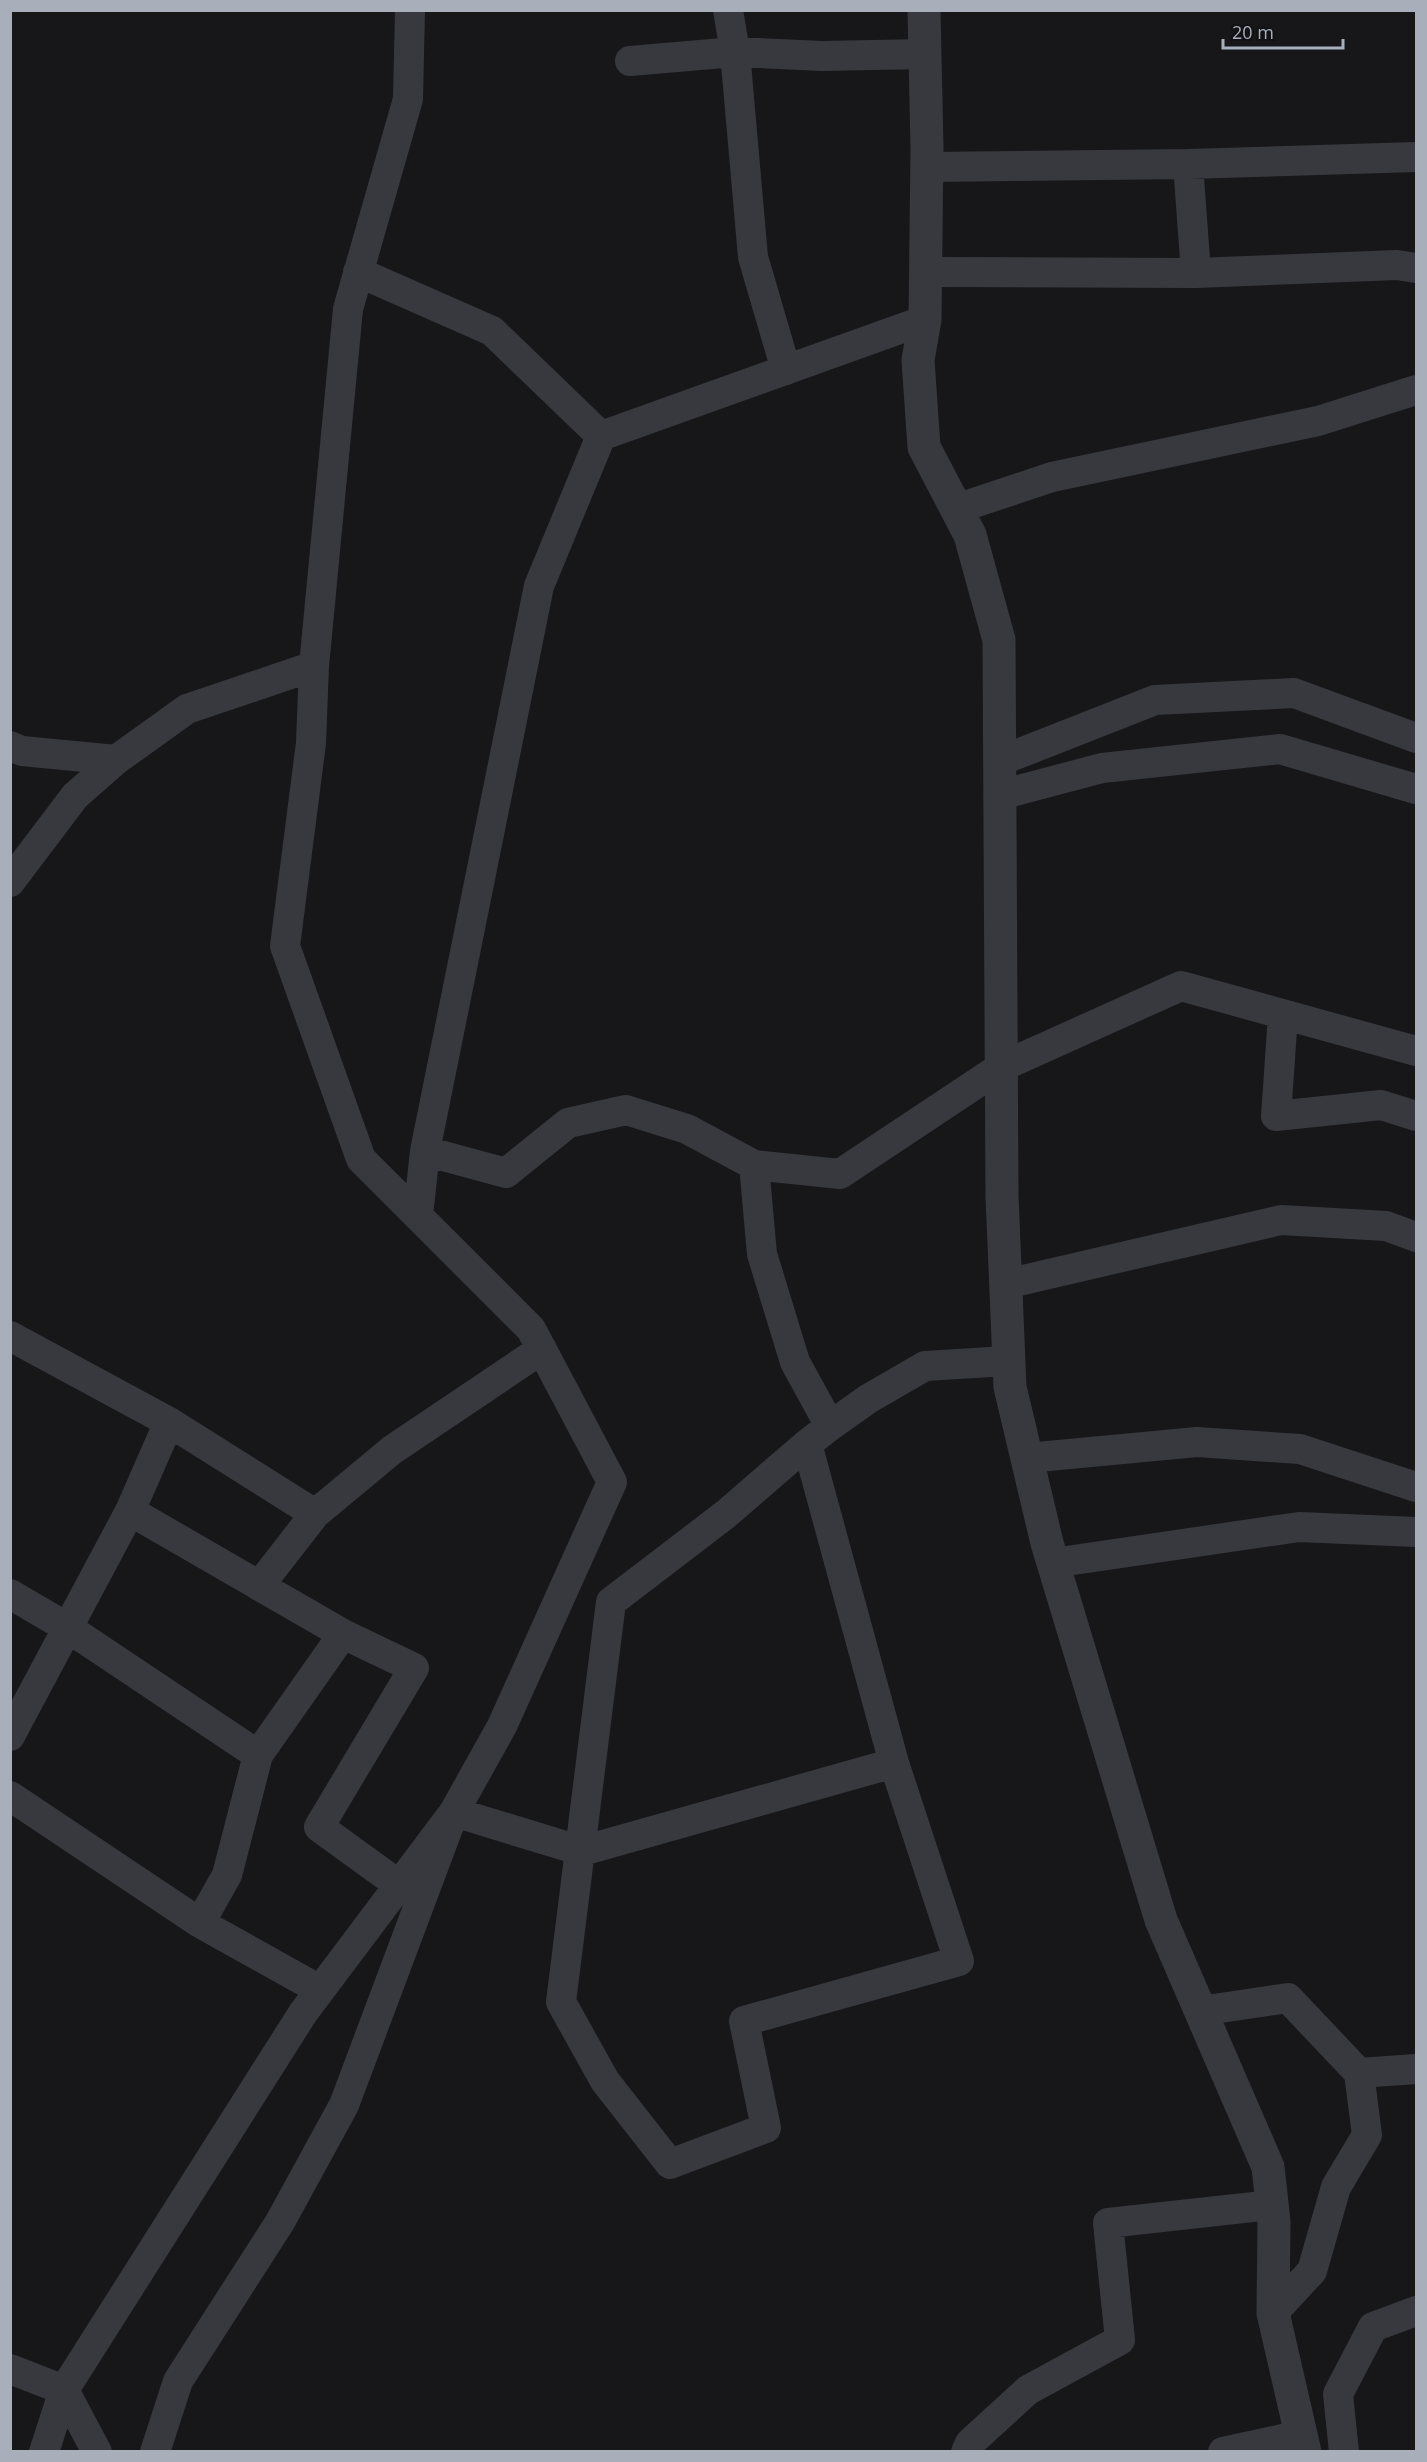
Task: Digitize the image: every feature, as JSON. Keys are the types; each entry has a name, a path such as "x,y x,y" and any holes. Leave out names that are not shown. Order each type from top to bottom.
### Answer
{"street":[{"path":"44,2451 64,2390 303,2013 454,1812 502,1726 612,1482 531,1329 361,1159 285,946 311,742 314,666 348,309 408,99 410,10"},
{"path":"728,10 735,52 753,257 786,370"},
{"path":"924,10 926,272 925,320 918,360 924,447 970,535 999,640 1002,1196 1010,1387 1053,1563 1161,1920 1268,2167 1272,2205 1273,2313 1303,2443 1223,2451"},
{"path":"630,61 735,52 822,56 925,54"},
{"path":"926,167 1188,164 1416,157"},
{"path":"1188,164 1197,273"},
{"path":"926,272 1197,273 1397,265 1416,268"},
{"path":"358,272 492,331 600,435"},
{"path":"418,1216 425,1150 539,586 600,435 925,320"},
{"path":"956,509 1052,477 1318,421 1416,390"},
{"path":"10,882 75,796 116,760 187,709 314,666"},
{"path":"1000,761 1155,700 1294,693 1416,738"},
{"path":"10,746 22,751 116,760"},
{"path":"1000,795 1102,768 1280,749 1416,789"},
{"path":"425,1150 506,1173 568,1123 626,1110 687,1129 754,1165 840,1174 1001,1067 1181,986 1416,1051"},
{"path":"1283,1015 1276,1116 1381,1105 1416,1116"},
{"path":"754,1165 762,1254 795,1362 830,1426"},
{"path":"1006,1284 1281,1220 1386,1226 1416,1237"},
{"path":"10,1336 169,1422 315,1514"},
{"path":"259,1586 315,1514 392,1450 542,1349"},
{"path":"807,1444 894,1763 959,1961 744,2021 766,2128 670,2164 604,2081 561,2002 582,1851 611,1602 726,1514 807,1444 868,1399 925,1366 1008,1361"},
{"path":"10,1736 130,1511 169,1422"},
{"path":"1027,1458 1197,1442 1289,1448 1300,1449 1416,1487"},
{"path":"130,1511 343,1634 414,1668 319,1827 399,1885"},
{"path":"1053,1563 1299,1527 1416,1532"},
{"path":"10,1594 68,1628 258,1755"},
{"path":"200,1923 227,1875 258,1755 343,1634"},
{"path":"454,1812 582,1851 894,1763"},
{"path":"10,1796 200,1923 320,1990"},
{"path":"155,2451 178,2381 280,2222 344,2105 454,1812"},
{"path":"1200,2010 1288,1998 1359,2073 1367,2135 1336,2187 1312,2271 1273,2313"},
{"path":"1359,2073 1416,2069"},
{"path":"966,2451 970,2443 1028,2390 1120,2340 1108,2223 1272,2205"},
{"path":"1344,2451 1338,2394 1373,2327 1416,2310"},
{"path":"10,2369 64,2390 98,2451"}]}
